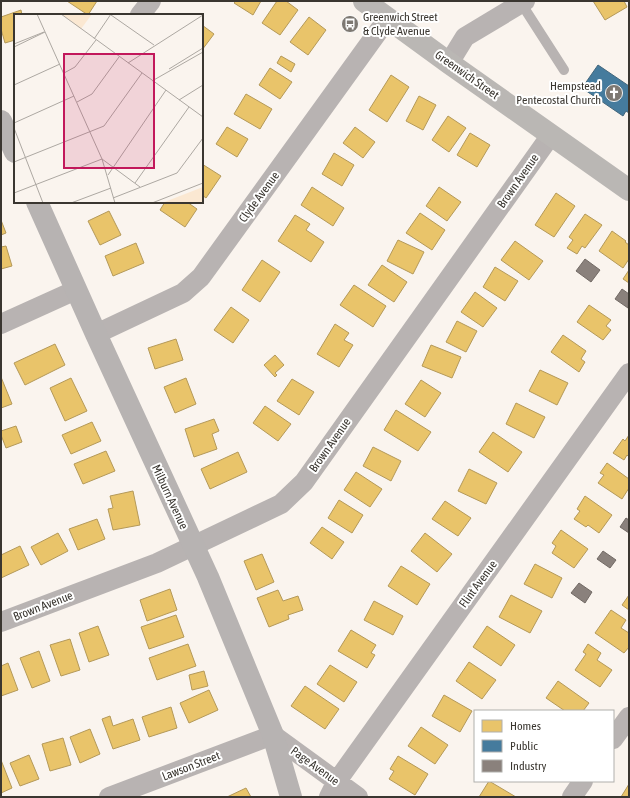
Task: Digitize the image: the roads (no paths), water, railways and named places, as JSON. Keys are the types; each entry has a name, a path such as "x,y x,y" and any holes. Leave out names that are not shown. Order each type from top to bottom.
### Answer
{"main road":[{"name":"Greenwich Street","path":"364,1 551,135 627,186"}],"street":[{"path":"141,14 151,1"},
{"path":"449,63 465,38 523,2"},
{"name":"Clyde Avenue","path":"96,334 183,293 201,277 388,18"},
{"name":"Brown Avenue","path":"1,622 157,564 281,504 304,482 551,135"},
{"name":"Milburn Avenue","path":"37,203 192,546 208,577 273,735 291,797"},
{"path":"1,324 76,290"},
{"name":"Flint Avenue","path":"333,789 629,373"},
{"path":"614,738 629,717"},
{"name":"Page Avenue","path":"273,735 333,789 358,797"},
{"name":"Lawson Street","path":"108,797 273,735"},
{"path":"572,797 582,782"}],"lane":[{"path":"523,2 564,70"}],"place":[{"name":"Greenwich Street & Clyde Avenue","path":"350,24"},
{"name":"Hempstead Pentecostal Church","path":"614,93"}]}
